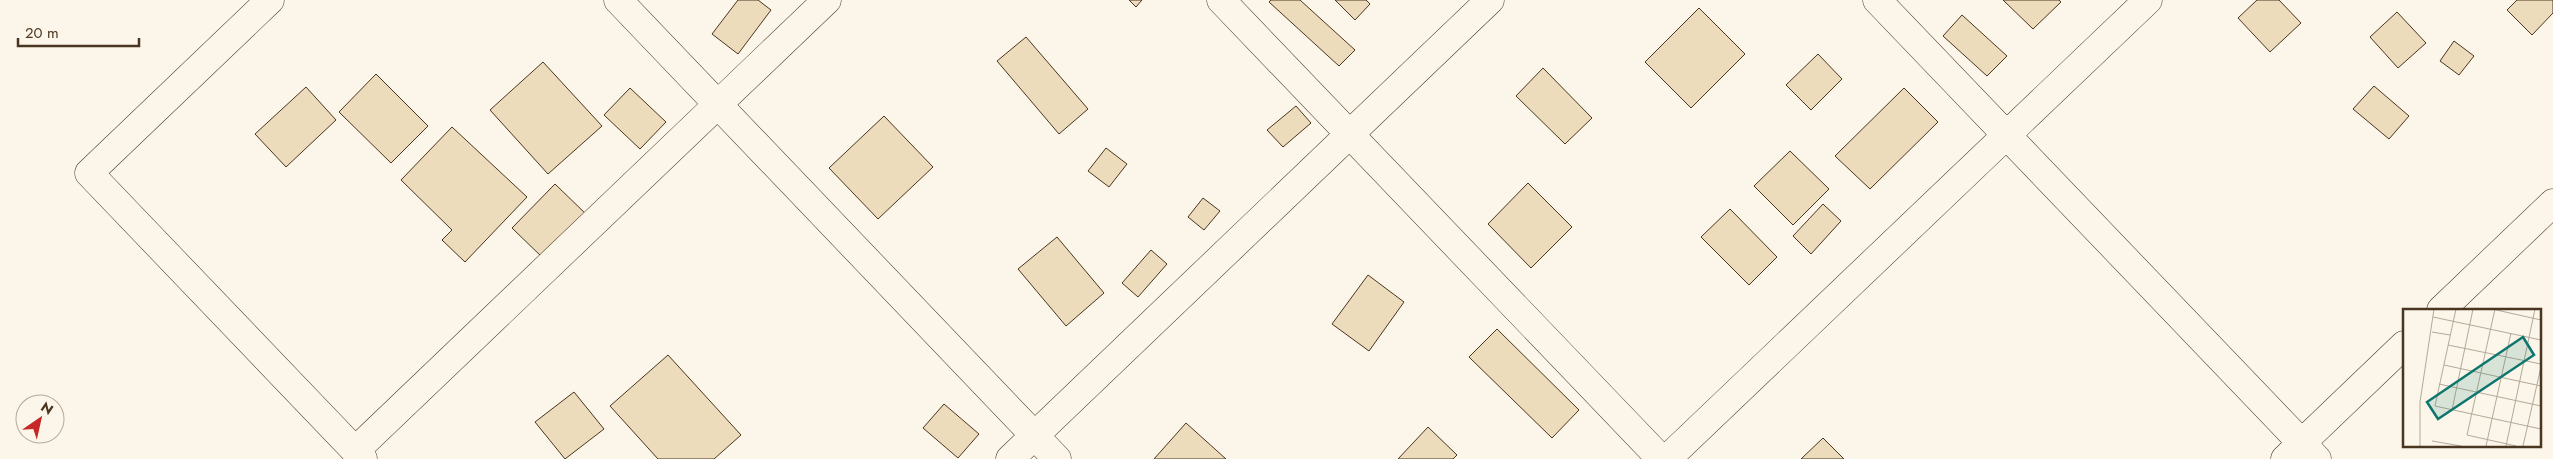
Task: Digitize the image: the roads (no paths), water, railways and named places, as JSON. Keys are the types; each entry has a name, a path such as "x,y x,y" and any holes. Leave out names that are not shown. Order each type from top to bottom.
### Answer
{"street":[{"path":"270,0 89,173 359,455 827,0"},
{"path":"618,0 1057,459"},
{"path":"1221,0 1661,459"},
{"path":"1010,459 1490,0"},
{"path":"1876,0 2006,135 2301,454 2403,347"},
{"path":"1666,459 2148,0"},
{"path":"2442,309 2553,203"}]}
